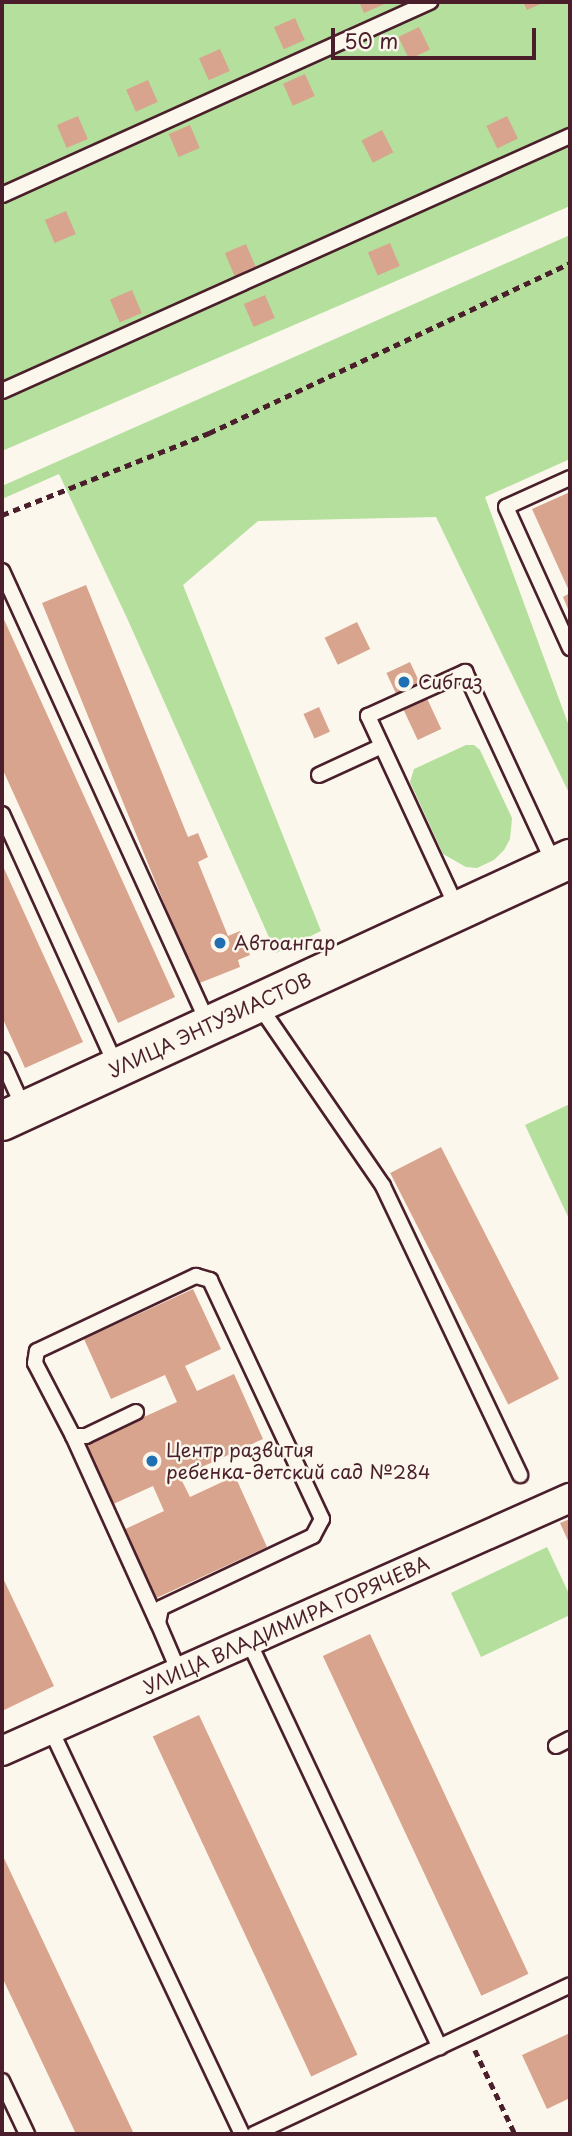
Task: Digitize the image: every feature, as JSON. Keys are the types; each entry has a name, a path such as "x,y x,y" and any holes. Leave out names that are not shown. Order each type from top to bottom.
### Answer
{"main road":[{"name":"УЛИЦА ЭНТУЗИАСТОВ","path":"13,1115 562,862"}],"street":[{"name":"УЛИЦА ВЛАДИМИРА ГОРЯЧЕВА","path":"2,1751 570,1498"}],"lane":[{"path":"2,195 430,2"},
{"path":"2,391 570,136"},
{"path":"570,478 506,507 570,648"},
{"path":"2,571 208,1026"},
{"path":"458,910 368,716 465,672 562,862"},
{"path":"319,775 382,746"},
{"path":"2,814 117,1068"},
{"path":"257,1003 383,1186 520,1475"},
{"path":"2,1060 13,1115"},
{"path":"158,1623 161,1608 313,1536 322,1519 210,1280 196,1276 37,1351 35,1363 73,1436 179,1672"},
{"path":"73,1436 86,1436 136,1412"},
{"path":"249,1642 440,2047"},
{"path":"51,1730 242,2134"},
{"path":"556,1746 570,1739"},
{"path":"254,2134 570,1985"},
{"path":"2,2081 27,2134"}],"path":[{"path":"2,515 209,433 570,263"},
{"path":"467,2034 515,2134"}],"green space":[{"path":"2,2 570,2 570,206 2,451"},
{"path":"570,235 570,459 485,497 570,729 570,795 436,517 258,521 183,585 321,931 276,953 127,618 59,474 2,499 2,486"},
{"path":"466,745 474,745 480,750 512,818 510,839 504,850 494,860 477,868 466,867 443,854 410,782 414,769"},
{"path":"570,1104 570,1221 525,1125"},
{"path":"547,1547 570,1596 570,1615 481,1657 451,1593"}],"building":[{"path":"359,2 389,2 364,13"},
{"path":"523,2 545,2 527,10"},
{"path":"295,18 305,40 284,49 274,27"},
{"path":"419,27 430,49 409,60 398,37"},
{"path":"220,49 230,71 209,80 199,58"},
{"path":"305,74 315,96 293,106 283,84"},
{"path":"148,80 158,102 136,112 126,90"},
{"path":"78,116 88,139 67,148 57,125"},
{"path":"507,116 518,138 497,149 486,126"},
{"path":"190,125 200,148 179,157 169,134"},
{"path":"382,130 393,152 373,163 362,140"},
{"path":"66,211 76,234 55,243 45,220"},
{"path":"390,243 400,266 378,275 368,252"},
{"path":"246,244 256,267 235,276 225,253"},
{"path":"132,290 142,313 120,322 110,299"},
{"path":"265,295 275,318 254,327 244,304"},
{"path":"570,492 570,593 532,509"},
{"path":"86,585 188,837 198,833 208,857 198,862 228,936 240,931 250,955 238,960 240,967 197,984 42,603"},
{"path":"570,593 570,614 563,597"},
{"path":"2,615 175,997 118,1023 2,768"},
{"path":"357,622 370,649 338,665 325,638"},
{"path":"410,662 441,729 418,740 386,673"},
{"path":"319,707 330,732 314,739 303,714"},
{"path":"2,864 83,1042 25,1068 2,1017"},
{"path":"441,1147 559,1379 508,1405 390,1173"},
{"name":"Центр развития ребенка-детский сад №284","path":"193,1289 221,1349 185,1366 197,1391 234,1374 263,1439 180,1477 190,1497 235,1476 267,1547 150,1601 119,1532 164,1511 153,1486 109,1506 82,1445 177,1402 165,1375 111,1399 84,1339"},
{"path":"570,1519 570,1545 560,1523"},
{"path":"2,1576 54,1686 2,1711"},
{"path":"370,1634 528,1974 481,1996 323,1656"},
{"path":"199,1715 357,2055 311,2076 153,1737"},
{"path":"2,1854 134,2134 76,2134 2,1977"},
{"path":"570,2033 570,2098 547,2109 522,2055"}],"place":[{"name":"Сибгаз","path":"404,682"},
{"name":"Автоангар","path":"220,943"},
{"name":"Центр развития ребенка-детский сад №284","path":"152,1461"}]}
